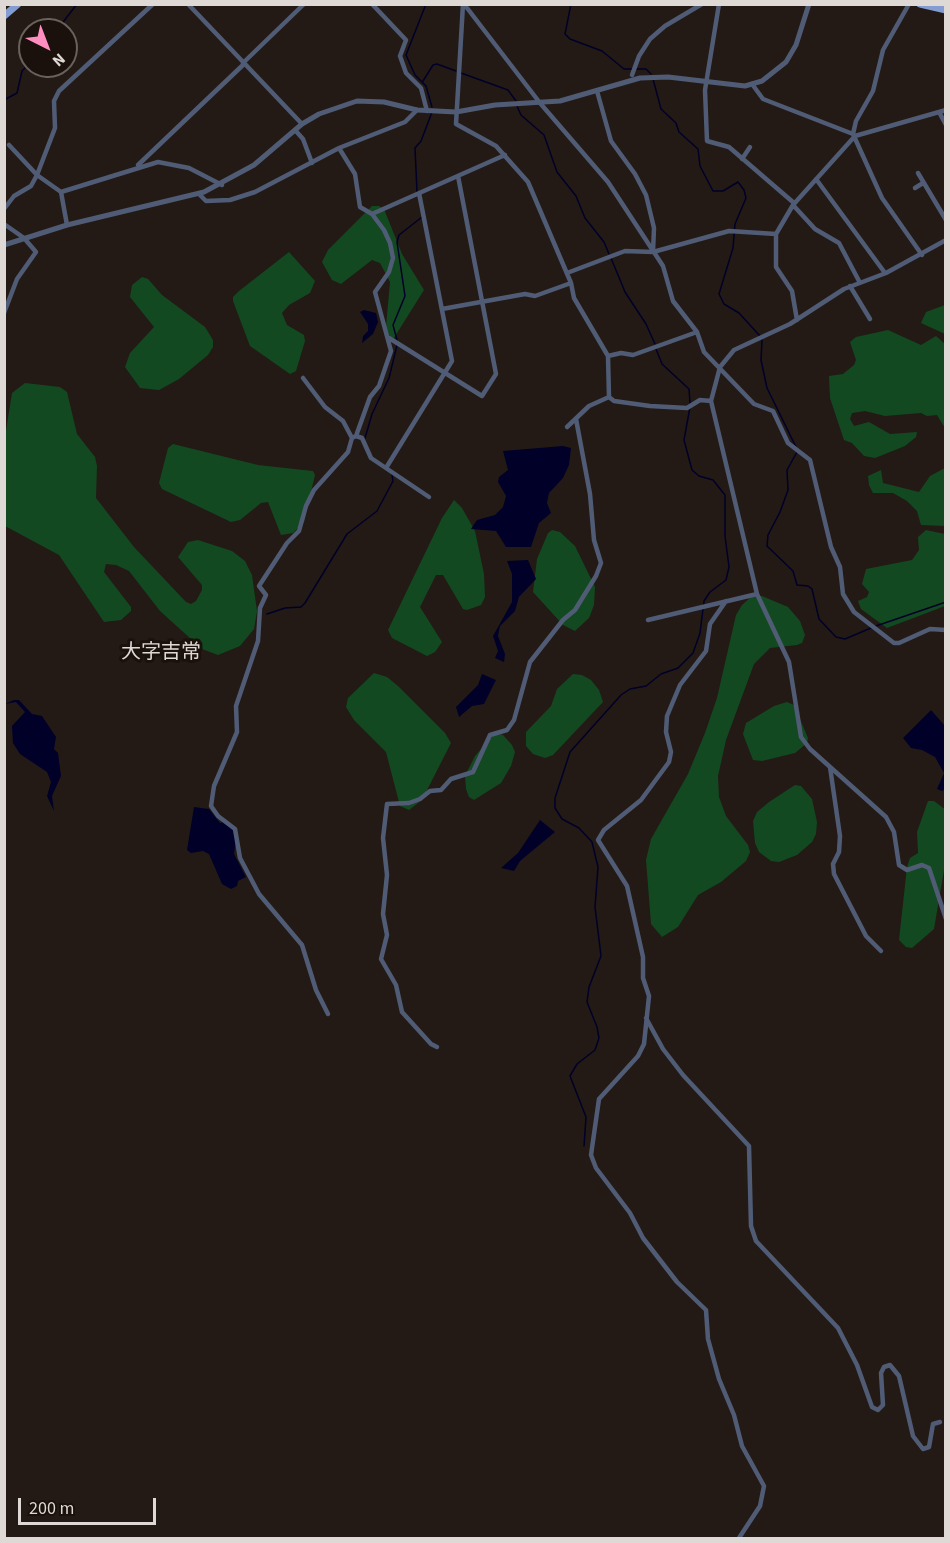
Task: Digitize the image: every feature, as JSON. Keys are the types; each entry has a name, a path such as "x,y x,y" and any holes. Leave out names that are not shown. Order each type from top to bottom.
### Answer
{"main road":[{"path":"4,16 18,4"},
{"path":"920,4 945,10"}],"street":[{"path":"4,209 14,196 31,186 37,175 55,128 54,101 59,91 153,4"},
{"path":"188,4 302,124"},
{"path":"136,167 304,4"},
{"path":"372,4 406,40 400,56 406,73 421,88 430,111"},
{"path":"632,75 639,56 650,39 665,26 702,4"},
{"path":"719,4 706,83 707,141 729,147 773,182 815,229 838,243 859,281"},
{"path":"4,245 67,225 199,194 222,185 254,165 302,124 319,114 357,101 384,102 417,110 456,112 495,105 540,103 577,98 640,78 668,77 735,87 752,84 777,71 792,54 809,4"},
{"path":"909,4 883,50 873,91 856,121 854,135 882,198 922,255"},
{"path":"465,5 540,103 608,182 663,266 673,301 698,332 704,352 754,404 773,411 788,443 810,460 831,547 840,567 843,594 854,612 894,643 899,644 930,629 945,630"},
{"path":"465,5 456,124 485,139 505,154 528,182 572,283 577,305 608,356 609,397 614,401 687,408 700,400 711,401"},
{"path":"752,84 763,99 854,135"},
{"path":"597,91 611,141 635,174 646,195 654,228 653,252"},
{"path":"199,194 206,201 243,197 273,185 339,147 405,122 417,110"},
{"path":"797,320 792,291 776,267 776,234 793,204 854,135 945,110"},
{"path":"939,112 945,125"},
{"path":"295,130 303,139 312,163"},
{"path":"9,145 37,175 61,192 67,225"},
{"path":"328,1014 316,990 302,945 259,894 240,858 235,829 218,816 211,806 213,786 237,732 236,706 258,641 260,608 266,595 259,586 287,543 299,531 306,506 314,490 348,452 370,397 379,386 391,351 375,292 389,272 392,250 384,230 372,214 360,207 355,174 339,147"},
{"path":"742,159 750,147"},
{"path":"372,214 505,154"},
{"path":"61,192 158,162 189,168 222,185"},
{"path":"918,173 945,220"},
{"path":"389,339 482,396 496,374 458,176"},
{"path":"816,178 885,273"},
{"path":"915,188 923,183"},
{"path":"386,468 452,362 419,192"},
{"path":"4,224 24,238 36,252 16,279 4,313"},
{"path":"567,273 625,251 653,252 729,231 776,234"},
{"path":"945,240 922,255 885,273 859,281 797,320 746,342 734,350 720,367 711,401 757,594 789,662 801,737 830,767 886,817 894,832 899,866 907,870 921,865 931,871 945,919"},
{"path":"442,309 525,294 535,296 572,283"},
{"path":"850,286 870,319"},
{"path":"608,356 621,353 633,355 698,332"},
{"path":"303,378 325,407 343,421 354,437 362,438 371,458 429,497"},
{"path":"567,427 589,406 609,397"},
{"path":"437,1047 431,1044 402,1012 396,985 381,959 387,935 383,914 387,875 383,838 387,804 409,803 430,791 441,790 451,779 472,772 490,735 507,730 514,720 530,662 563,620 575,610 596,576 601,563 594,540 590,494 576,419"},
{"path":"648,620 757,594"},
{"path":"726,601 710,624 706,651 680,685 665,722 671,752 669,762 641,800 609,825 598,840 624,879 632,900 643,957 643,978 649,996 642,1050 599,1099 591,1155 596,1168 627,1207 643,1238 677,1282 706,1310 708,1339 719,1379 734,1415 742,1446 764,1486 760,1506 739,1539"},
{"path":"830,767 840,836 839,852 833,864 834,874 866,936 881,951"},
{"path":"646,1017 663,1049 749,1146 751,1226 756,1241 838,1328 857,1365 872,1407 878,1410 883,1405 881,1373 884,1367 890,1365 899,1376 911,1429 923,1449 929,1447 933,1424 940,1422"}],"green space":[{"path":"372,206 384,209 402,254 424,290 392,341 385,338 390,282 380,263 372,260 341,284 332,280 322,262 328,250"},
{"path":"289,252 315,281 310,293 289,305 282,313 287,325 304,335 305,341 296,371 290,374 250,346 233,301 233,297 239,291"},
{"path":"142,277 148,279 162,295 205,327 213,340 213,347 208,355 179,379 159,390 140,388 125,367 130,353 154,327 130,297 132,285"},
{"path":"945,305 945,334 921,323 926,312"},
{"path":"888,330 921,345 936,336 945,344 945,428 937,415 927,416 921,413 885,416 865,411 852,413 850,419 854,426 869,422 890,434 917,432 916,437 905,446 875,458 864,456 852,443 844,440 830,398 829,376 843,374 854,365 856,360 850,342 856,337"},
{"path":"25,383 60,387 67,392 77,434 95,457 96,498 134,547 186,602 191,604 196,601 202,590 202,585 178,557 188,542 198,540 232,551 245,561 252,575 257,611 254,629 240,646 218,655 202,649 160,611 129,571 116,565 106,564 104,572 131,607 131,611 121,620 104,622 59,555 5,526 5,437 12,393"},
{"path":"173,444 258,465 313,471 315,475 304,522 293,533 281,535 268,502 261,503 240,520 231,522 162,489 159,483 168,448"},
{"path":"945,468 945,526 921,525 917,511 907,501 893,493 873,493 869,485 868,476 881,470 883,483 919,492 930,476"},
{"path":"454,500 462,508 475,531 484,574 485,597 481,605 467,610 463,609 443,575 436,575 420,607 442,642 435,652 427,656 392,638 388,630 442,518"},
{"path":"552,530 560,532 575,546 595,587 594,605 589,618 575,631 563,625 533,592 537,559 548,533"},
{"path":"926,530 945,534 945,606 887,628 861,609 858,601 867,597 869,592 862,584 866,569 912,560 919,550 918,537"},
{"path":"752,596 762,596 788,607 800,621 805,635 802,643 797,645 770,648 754,664 726,740 718,776 719,797 726,816 748,845 750,852 746,861 721,882 698,895 678,927 662,937 651,924 646,860 651,839 688,774 717,698 736,615 742,605"},
{"path":"374,673 387,677 398,686 445,733 451,743 422,800 409,810 400,806 386,752 354,720 346,707 348,698"},
{"path":"573,674 582,675 591,680 599,690 603,702 553,755 545,758 533,754 526,746 526,732 551,706 557,689"},
{"path":"787,702 794,705 808,738 807,743 795,753 762,761 753,760 743,734 746,723 774,706"},
{"path":"495,733 503,735 512,745 515,752 511,766 501,783 474,800 469,797 466,789 465,776 475,756"},
{"path":"795,785 801,786 812,799 817,822 816,834 812,842 797,855 779,862 771,861 759,852 755,843 753,821 757,812"},
{"path":"928,801 934,801 946,810 945,864 934,929 912,948 906,947 899,940 907,867 910,858 918,853 917,832"}],"water":[{"path":"364,310 376,313 378,322 373,334 362,343 363,336 368,331 368,324 360,312"},
{"path":"563,446 571,448 569,465 563,478 549,493 547,503 551,513 539,523 531,547 506,547 496,531 471,529 477,520 495,515 503,507 506,496 498,482 499,477 508,470 503,451"},
{"path":"528,560 536,579 519,597 515,611 500,626 498,636 505,654 504,662 495,658 498,651 493,636 512,602 512,574 507,561"},
{"path":"482,674 496,680 484,704 472,706 459,717 456,707 478,685"},
{"path":"19,700 32,714 42,716 56,737 54,749 58,753 61,776 52,796 54,811 47,796 51,782 47,772 20,754 13,743 12,726 25,712 16,702 5,704"},
{"path":"931,710 945,726 945,789 942,791 937,789 944,773 935,757 922,750 911,748 903,738"},
{"path":"194,807 209,809 220,823 224,822 232,827 236,839 234,854 246,877 238,881 237,886 231,889 222,884 209,854 203,851 191,853 187,850"},
{"path":"540,820 555,832 520,861 514,871 501,868 518,853"}],"waterway":[{"path":"66,18 77,4"},
{"path":"426,4 406,55 415,75 426,86 432,107"},
{"path":"571,4 565,34 570,39 602,51 624,69 646,69 651,74"},
{"path":"423,81 433,65 437,64 456,71"},
{"path":"461,73 508,90 516,101"},
{"path":"4,100 17,93 20,78"},
{"path":"653,79 661,109 676,123 679,132 698,149 700,166 713,191 723,191 738,182 744,190 746,198 735,224 733,248 719,294 724,304 739,313 760,336"},
{"path":"517,106 521,115 544,135 557,172 576,196 585,218 604,242 609,254"},
{"path":"417,192 415,148 421,141 432,112"},
{"path":"397,340 393,325 405,296 397,242 399,235 422,217"},
{"path":"611,258 625,292 646,324 655,344"},
{"path":"762,340 761,360 767,388 796,447"},
{"path":"365,438 372,414 389,378 397,345"},
{"path":"656,349 662,364 689,389 690,403"},
{"path":"584,1146 586,1117 570,1076 577,1064 595,1050 599,1038 587,1002 589,987 601,956 595,907 598,867 592,842 579,828 562,819 555,808 555,798 570,752 621,695 630,689 646,686 661,674 678,668 693,653 700,633 704,601 710,592 726,580 729,567 725,536 725,495 713,480 699,476 692,470 684,440 690,407"},
{"path":"797,452 787,470 788,490 768,535 767,546 793,571 797,585 808,586 812,589 819,619 836,637 845,639 871,628"},
{"path":"267,614 285,608 301,607 305,603 347,534 377,511 393,481 392,475"},
{"path":"876,626 946,602"}],"district":[{"name":"大字吉常","path":"161,654"}]}
